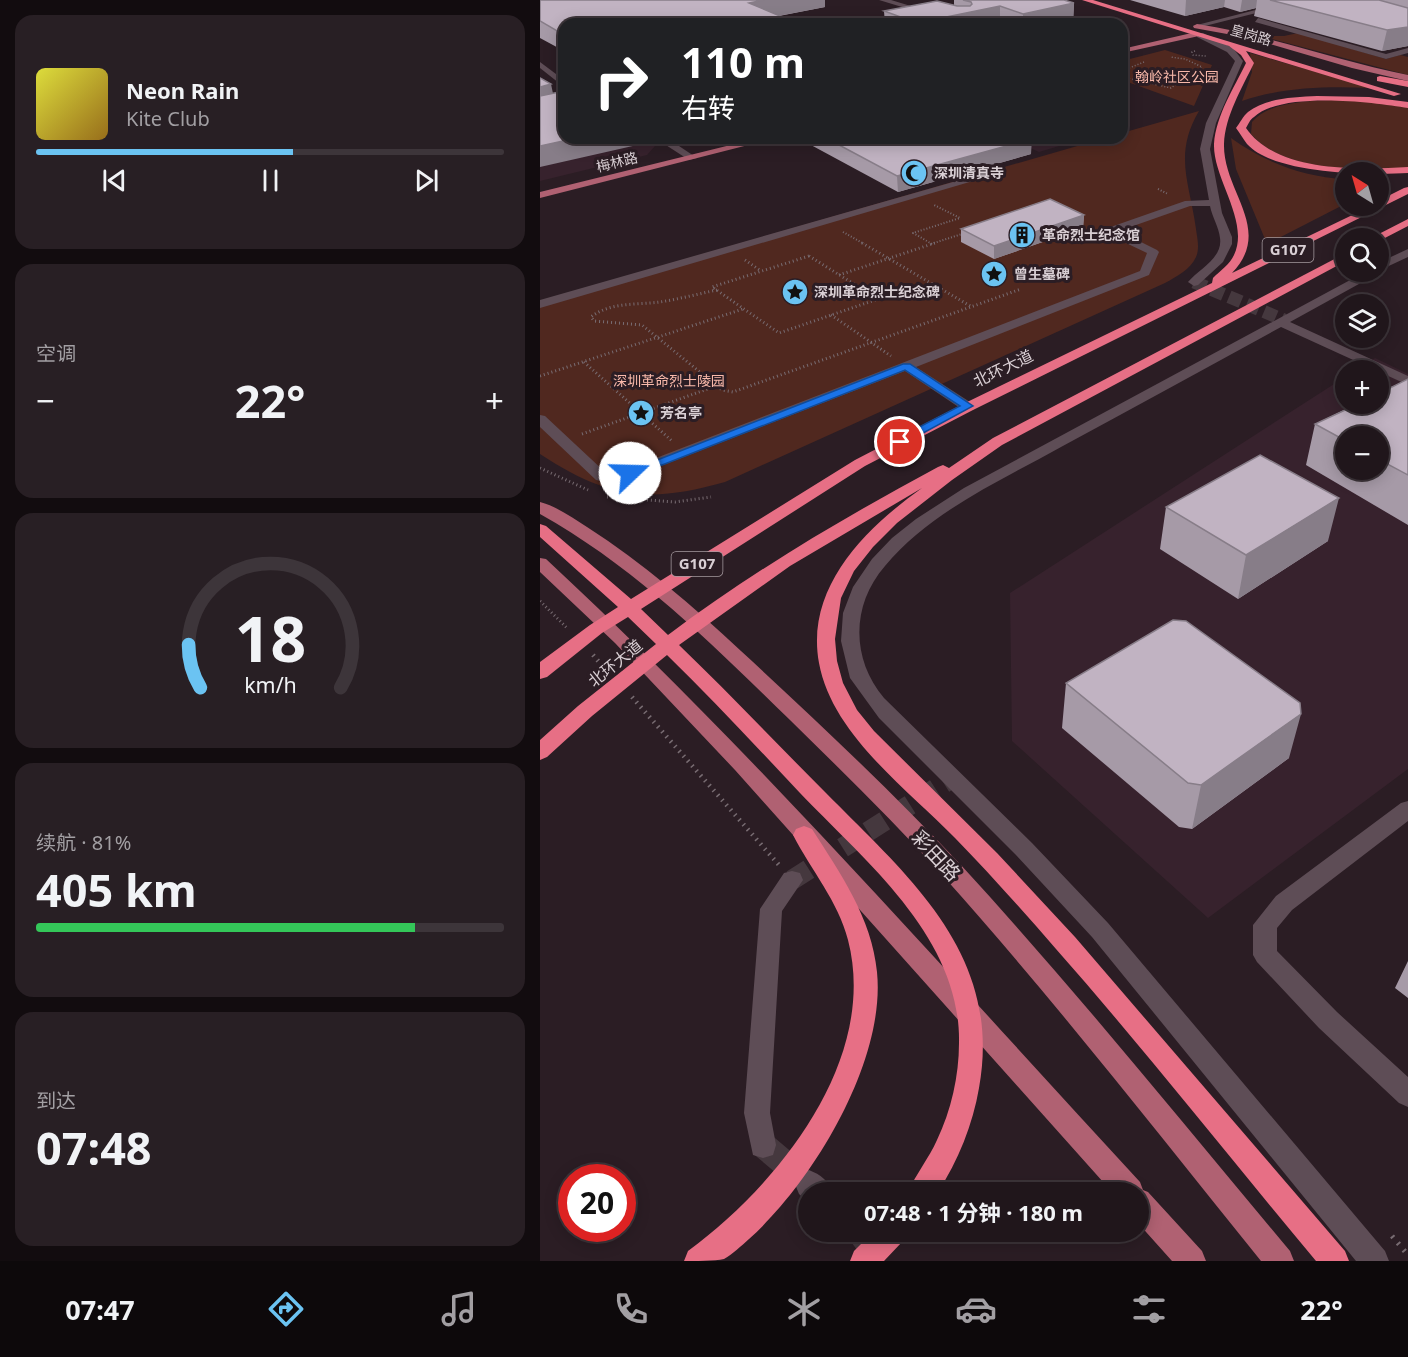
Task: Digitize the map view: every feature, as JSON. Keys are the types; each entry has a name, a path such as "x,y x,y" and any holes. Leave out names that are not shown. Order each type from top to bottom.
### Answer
{"highway":[{"name":"皇岗路","path":"1086,0 1187,31 1408,86"},
{"name":"皇岗路","path":"1110,0 1226,42 1407,101"},
{"path":"1196,289 1232,266 1241,254 1243,243 1242,226 1220,163 1219,143 1224,121 1250,63 1244,53 1226,42"},
{"path":"1224,121 1242,107 1281,96 1347,91 1407,101"},
{"path":"1407,101 1342,97 1290,101 1272,105 1250,115 1241,128 1252,143 1263,151 1292,161 1336,170 1408,170"},
{"name":"北环大道","path":"1389,200 1408,190"},
{"name":"北环大道","path":"540,672 596,629 724,546 860,463 1196,289 1354,216"},
{"path":"1389,232 1408,222"},
{"path":"1389,243 1408,234"},
{"name":"北环大道","path":"540,752 636,670 720,607 888,499 1335,262"},
{"path":"1271,296 1335,269"},
{"path":"998,441 883,528 862,548 846,568 829,606 826,625 828,664 839,696 850,716 878,749 959,828 1093,972 1335,1261"},
{"path":"540,529 716,692 895,879 924,913 952,955 967,996 972,1039 967,1090 953,1132 930,1182"},
{"path":"698,1261 748,1220 790,1173 830,1109 859,1039 865,1011 866,979 860,940 843,897 804,835"},
{"path":"864,1261 882,1242"}],"main road":[{"path":"1128,50 1198,32 1226,30 1370,71 1408,78"},
{"path":"1128,46 1187,31"},
{"name":"梅林路","path":"540,195 730,144"},
{"name":"梅林路","path":"540,190 744,144"},
{"name":"彩田路","path":"540,507 577,525 610,547 653,581 830,746 950,870 1058,992 1280,1261"},
{"path":"540,563 657,676 879,915 1121,1182"},
{"path":"1149,1214 1192,1261"}],"street":[{"path":"883,0 945,18"},
{"path":"1198,32 1304,0"},
{"path":"1316,6 1258,20 1386,57 1408,50"},
{"path":"1196,289 1224,253 1226,237 1215,203 1206,160 1207,138 1239,62 1230,50 1198,32"},
{"path":"540,64 558,81"},
{"path":"670,144 689,156"},
{"path":"540,304 985,176"},
{"path":"540,420 593,472 601,477 610,478 684,452 1145,273 1153,252 1109,231 1189,203 1215,203"},
{"path":"1389,262 1408,252"},
{"path":"1354,282 970,491 920,523 879,560 863,585 854,607 850,631 852,654 858,673 868,691 886,713 1024,849 1100,930 1375,1261"},
{"path":"1280,322 1408,381"},
{"path":"906,366 968,406"},
{"path":"1408,809 1284,903 1265,925 1265,955 1328,1020 1408,1094"},
{"path":"763,1145 756,1113 771,909 786,872"}],"path":[{"path":"1128,68 1148,59 1140,56"},
{"path":"1128,78 1171,88 1179,82 1179,79 1196,74 1202,67 1185,59 1166,57"},
{"path":"914,195 960,218 913,233 933,244"},
{"path":"825,222 972,307"},
{"path":"839,275 967,232"},
{"path":"809,256 878,299 779,333 717,290 712,287 809,256"},
{"path":"717,290 661,302 606,309 591,317 594,321 604,323 642,325 717,386 728,392 742,391 1021,289"},
{"path":"540,375 744,309"},
{"path":"831,315 906,366"},
{"path":"583,362 684,452"},
{"path":"562,441 717,386"},
{"path":"540,601 569,630"},
{"path":"585,647 609,673"},
{"path":"625,690 786,872"}],"shaded area":[{"path":"540,134 558,137 558,144 652,144 655,146 647,155 540,181"},
{"path":"1021,144 1066,144 1039,152"},
{"path":"1389,365 1408,374 1408,769 1208,918 1012,741 1010,593 1335,383 1335,414 1389,414"}],"green space":[{"path":"1298,33 1386,59 1400,55 1408,57 1408,75 1261,36 1284,36"},
{"name":"翰岭社区公园","path":"1165,50 1212,65 1194,106 1128,82 1128,59"},
{"path":"1250,53 1371,88 1305,88 1242,101 1252,72"},
{"path":"1314,101 1362,101 1408,107 1408,168 1389,168 1389,162 1335,162 1335,167 1303,162 1283,156 1266,147 1251,134 1252,122 1269,110 1279,106"},
{"name":"深圳革命烈士陵园","path":"1199,111 1191,127 1185,156 1187,183 1198,246 1197,254 1187,269 1165,283 725,482 673,493 629,493 586,480 540,454 540,301 1084,144 1128,144 1128,131"},
{"path":"1231,138 1285,167 1335,178 1335,209 1267,244 1236,169"}],"building":[{"path":"540,0 764,0 749,3 785,18 558,18 558,32 540,21"},
{"path":"963,0 1064,0 1074,3 1023,14 1000,6 941,18 903,18 884,11 937,1 957,6 970,6 971,2"},
{"path":"1270,0 1379,0 1408,8 1408,27 1387,30"},
{"path":"540,78 551,84 540,87"},
{"path":"558,92 558,142 540,146 540,96"},
{"path":"837,144 1014,144 897,176"},
{"path":"1050,199 1084,215 994,246 961,229"},
{"path":"1408,379 1408,475 1389,465 1389,426 1335,426 1335,435 1315,424 1336,414 1389,414 1389,388"},
{"path":"1260,455 1339,498 1246,555 1166,507"},
{"path":"1173,620 1186,621 1300,703 1301,714 1201,785 1188,783 1066,683"}],"tunnel":[{"path":"1194,282 1284,320"},
{"path":"792,880 952,778"},
{"path":"763,1145 801,1177"},
{"path":"867,1242 881,1261"}],"place":[{"name":"深圳清真寺","path":"914,173"},
{"name":"革命烈士纪念馆","path":"1022,235"},
{"name":"曾生墓碑","path":"994,274"},
{"name":"深圳革命烈士纪念碑","path":"795,292"},
{"name":"芳名亭","path":"641,413"}],"route":[{"path":"630,473 906,366 968,406 900,442"}]}
